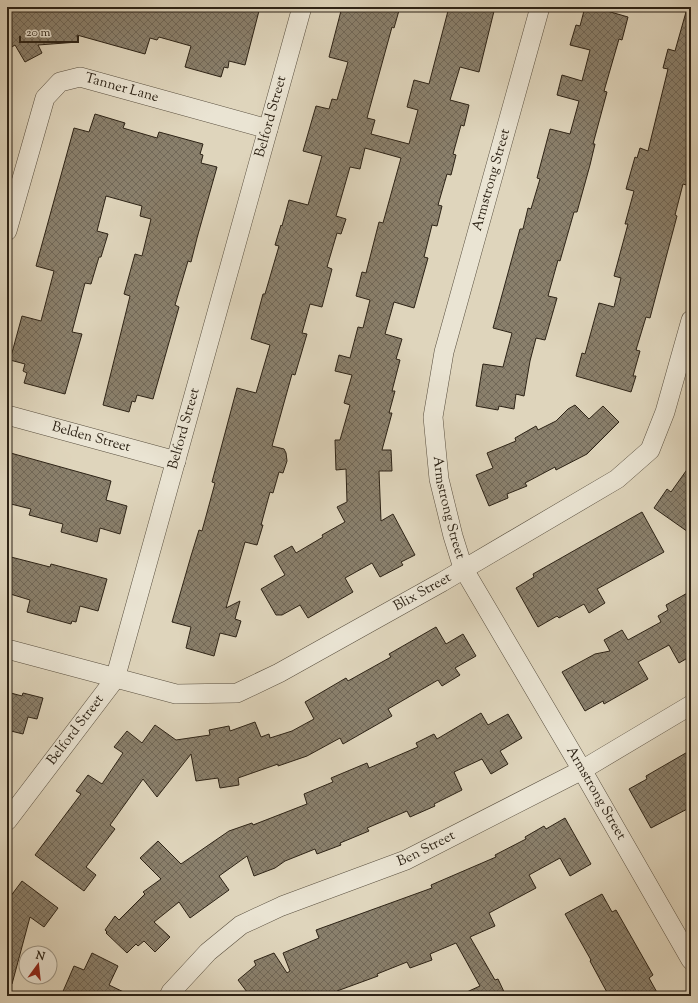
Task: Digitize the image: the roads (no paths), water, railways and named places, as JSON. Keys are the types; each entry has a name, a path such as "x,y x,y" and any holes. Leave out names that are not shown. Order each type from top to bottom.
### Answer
{"street":[{"name":"Belford Street","path":"7,821 115,678 302,7"},
{"name":"Armstrong Street","path":"540,7 444,352 432,417 438,479 453,536 464,568 691,960"},
{"name":"Tanner Lane","path":"7,231 13,187 45,98 60,82 80,77 268,130"},
{"name":"Blix Street","path":"7,649 176,694 237,693 279,673 442,582 617,479 650,450 665,412 691,320"},
{"name":"Belden Street","path":"7,415 176,461"},
{"name":"Ben Street","path":"169,996 208,952 241,925 282,906 406,860 582,770 691,705"}]}
